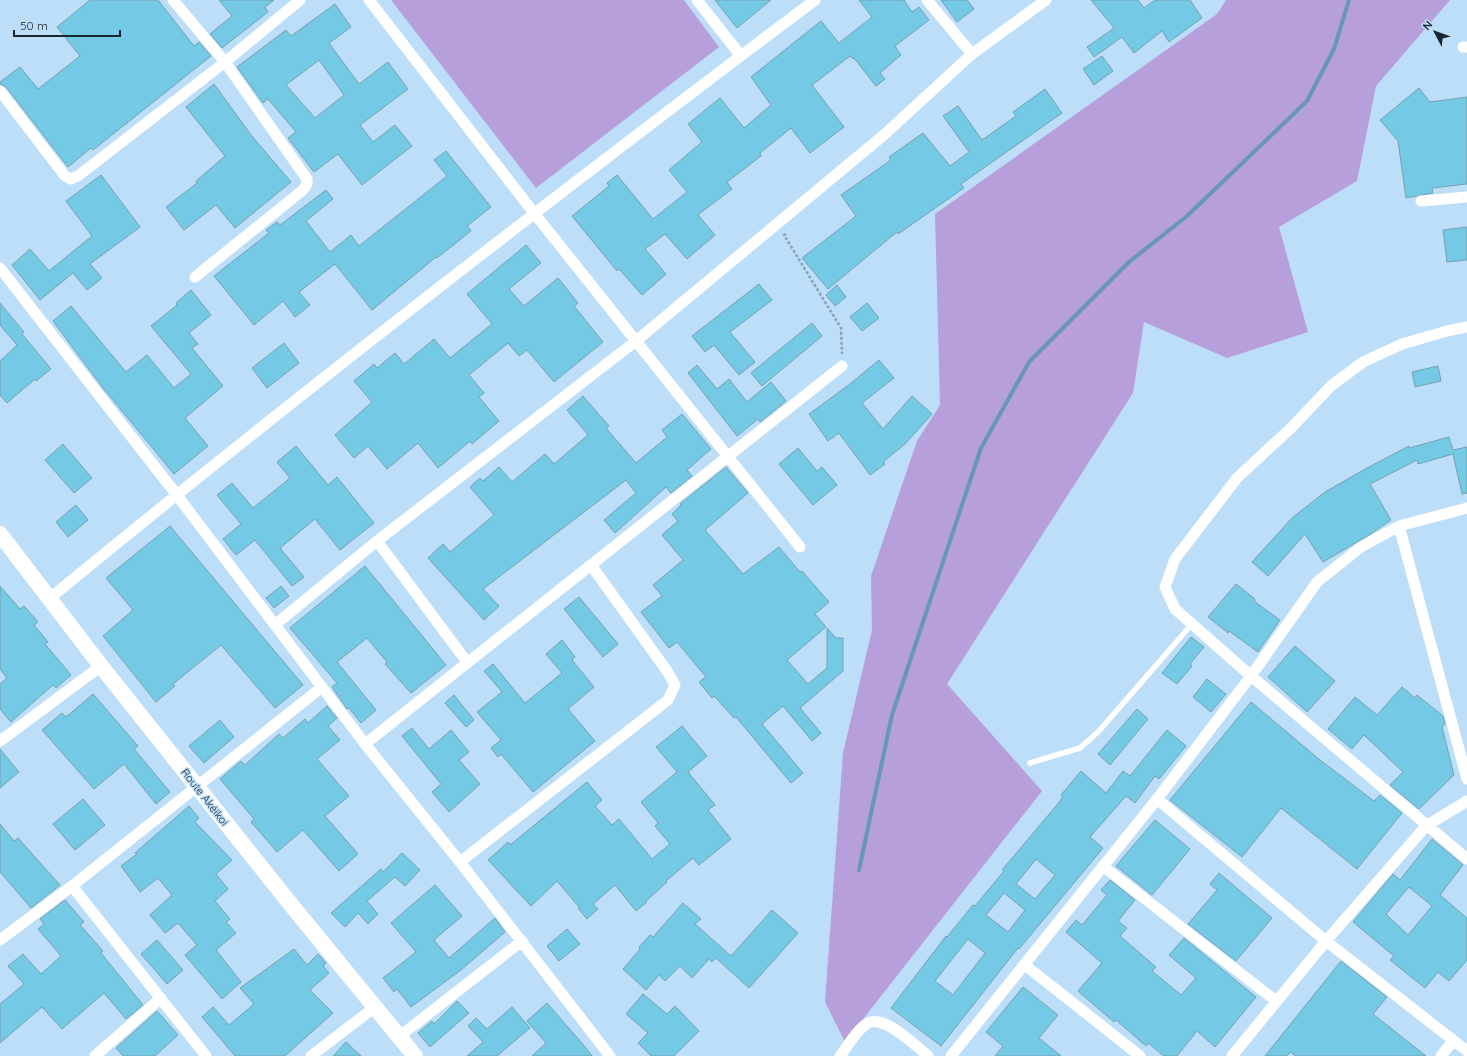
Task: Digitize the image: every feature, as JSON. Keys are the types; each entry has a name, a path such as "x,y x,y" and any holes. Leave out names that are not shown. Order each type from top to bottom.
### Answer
{"street":[{"path":"174,0 225,62 307,179 307,184 303,190 195,277"},
{"path":"0,91 65,176 71,179 78,176 225,62 300,0"},
{"path":"369,0 534,213 800,547"},
{"path":"697,0 741,56"},
{"path":"49,599 176,494 534,213 815,0"},
{"path":"928,0 972,54"},
{"path":"276,624 377,541 636,341 884,134 972,54 1046,0"},
{"path":"1421,201 1467,197"},
{"path":"0,268 276,624 365,744 460,862 610,1056"},
{"path":"1467,327 1402,344 1363,362 1331,386 1291,428 1238,478 1175,559 1165,587 1175,609 1426,826 1467,859"},
{"path":"365,744 727,455 842,366"},
{"path":"951,1056 1157,799 1251,676 1317,582 1360,547 1399,526 1467,508"},
{"path":"1399,526 1467,779"},
{"name":"Route Akéikoi","path":"0,534 101,666 197,787 415,1056"},
{"path":"377,541 467,662"},
{"path":"460,862 668,700 675,685 667,671 591,565"},
{"path":"0,741 101,666"},
{"path":"0,940 72,886 322,687"},
{"path":"1157,799 1326,941 1467,1051"},
{"path":"1232,1056 1326,941 1426,826 1467,801"},
{"path":"1104,867 1276,1002"},
{"path":"72,886 206,1056"},
{"path":"400,1036 522,941"},
{"path":"1025,965 1140,1056"},
{"path":"95,1056 161,998"},
{"path":"311,1056 375,1007"},
{"path":"840,1056 862,1028 869,1022 879,1021 895,1029 928,1056"},
{"path":"1441,1056 1453,1041"}],"lane":[{"path":"1030,763 1080,748 1099,731 1192,624"}],"path":[{"path":"790,230 784,235 841,328 842,366"}],"shaded area":[{"path":"391,0 684,0 719,47 536,188"},
{"path":"1226,0 1450,0 1376,86 1357,181 1279,227 1308,332 1227,358 1144,322 1133,393 947,684 1042,791 845,1042 825,1002 843,753 872,630 871,576 917,441 940,405 935,214 1217,14"}],"building":[{"path":"90,0 158,0 194,46 199,42 211,56 93,150 91,148 68,167 6,87 0,84 0,82 20,67 38,89 80,56 57,27"},
{"path":"219,0 274,0 265,7 268,12 222,48 210,34 232,16"},
{"path":"715,0 771,0 737,28"},
{"path":"859,0 904,0 912,12 919,7 929,20 895,46 901,55 880,73 885,79 876,86 854,58 853,59 850,56 812,85 844,127 810,153 791,128 760,153 761,156 727,182 732,189 698,215 715,235 687,259 665,234 645,249 666,274 642,295 619,269 617,271 572,216 609,186 607,183 617,175 653,219 687,192 669,170 702,142 688,124 720,98 744,128 771,105 751,77 821,21 839,43 872,17"},
{"path":"941,0 967,0 974,9 957,22"},
{"path":"1091,0 1138,0 1144,8 1155,0 1190,0 1202,18 1169,42 1162,31 1134,53 1122,37 1094,57 1087,47 1114,28"},
{"path":"335,4 351,27 329,43 359,84 388,62 408,89 360,125 373,142 395,125 412,146 362,185 338,154 314,172 288,138 296,132 268,99 263,103 237,67 286,30 291,36","holes":["319,60 344,95 315,118 286,85"]},
{"path":"1102,56 1113,71 1094,85 1083,69"},
{"path":"214,84 251,135 291,182 235,228 216,205 184,230 166,207 197,183 196,181 225,156 186,107"},
{"path":"1419,88 1430,102 1467,97 1467,184 1432,188 1433,193 1406,198 1398,141 1380,120"},
{"path":"1045,89 1062,113 961,184 964,188 898,234 897,232 828,289 802,258 856,216 841,195 891,160 889,157 923,133 950,166 969,152 943,116 958,106 982,140 1016,116 1013,112"},
{"path":"446,151 491,207 467,226 471,231 437,258 436,257 372,310 335,264 299,292 310,305 295,317 283,301 254,325 214,276 269,233 266,230 277,222 280,225 326,190 333,199 306,221 330,252 351,235 359,246 447,176 434,160"},
{"path":"101,175 140,227 90,264 102,278 87,290 73,273 40,300 12,265 30,249 49,271 92,236 66,201"},
{"path":"1467,227 1467,260 1447,262 1443,230"},
{"path":"526,245 541,263 509,289 524,306 558,278 578,303 574,306 603,342 554,382 527,350 519,356 508,343 469,375 484,393 479,397 499,421 472,444 470,441 438,468 418,443 387,469 368,446 354,458 335,435 372,402 354,381 374,364 377,368 395,353 404,364 434,339 450,358 492,324 467,294"},
{"path":"759,284 772,300 730,332 755,362 739,375 714,345 705,352 692,336"},
{"path":"837,285 846,297 835,306 826,295"},
{"path":"191,290 211,315 189,333 198,344 192,348 223,386 185,418 208,446 174,474 103,388 53,321 71,306 126,372 147,355 174,388 191,374 151,326 177,305 176,303"},
{"path":"0,303 24,332 22,334 51,369 36,381 35,379 7,403 0,395 0,361 17,345 0,325"},
{"path":"867,303 879,318 862,331 850,317"},
{"path":"812,323 822,336 762,386 751,373"},
{"path":"284,343 299,363 267,388 252,368"},
{"path":"879,360 894,378 862,403 883,429 912,396 932,414 905,444 883,462 885,464 870,475 839,433 828,441 809,414 850,384"},
{"path":"697,365 717,389 729,379 747,402 771,382 786,401 760,422 758,419 737,436 688,373"},
{"path":"1438,366 1441,381 1415,387 1412,372"},
{"path":"583,396 609,426 606,428 636,463 667,437 662,430 682,414 711,449 687,470 692,476 671,493 666,487 615,533 604,520 636,493 626,480 483,589 499,606 484,620 428,558 443,544 450,552 494,515 470,487 480,478 483,481 499,467 512,482 545,454 554,464 588,435 567,410"},
{"path":"1449,437 1453,450 1467,447 1467,493 1462,494 1453,454 1418,464 1417,460 1370,484 1391,520 1369,535 1323,562 1305,534 1268,576 1252,562 1292,518 1325,492 1409,446 1409,448"},
{"path":"63,444 92,478 74,493 45,460"},
{"path":"296,446 328,485 337,477 374,523 340,550 315,519 280,548 304,577 292,586 255,540 236,555 223,539 241,524 217,495 232,483 253,508 290,478 277,462"},
{"path":"798,448 817,471 822,467 837,485 813,505 779,464"},
{"path":"726,467 748,493 705,530 743,574 779,547 800,572 802,571 829,602 815,614 826,627 787,660 808,684 827,668 827,628 836,638 843,638 843,671 800,708 821,733 812,741 783,706 762,724 803,773 791,783 736,717 734,718 714,696 712,698 699,682 706,677 677,642 669,648 641,612 662,596 653,585 683,560 662,535 678,521 672,514 681,505 680,504"},
{"path":"76,505 88,520 68,537 56,522"},
{"path":"170,526 303,685 275,708 221,645 173,684 175,686 156,702 103,636 133,610 106,578"},
{"path":"365,566 446,665 411,693 385,664 387,662 367,638 337,662 376,710 361,723 349,708 347,709 332,687 337,683 290,628"},
{"path":"1236,584 1255,599 1254,601 1280,620 1258,652 1229,631 1228,633 1208,617"},
{"path":"0,586 20,609 24,606 38,622 34,625 48,642 45,644 71,675 56,688 53,685 11,722 0,709 0,684 7,678 0,669"},
{"path":"281,586 289,596 274,608 266,598"},
{"path":"579,597 618,644 603,657 564,609"},
{"path":"1191,637 1204,647 1190,664 1192,666 1177,684 1162,673"},
{"path":"562,640 575,657 572,660 594,687 568,709 595,741 533,792 501,754 498,757 491,748 501,740 477,712 502,692 484,671 493,664 525,703 562,673 546,654"},
{"path":"1295,646 1335,681 1307,712 1268,677"},
{"path":"1207,679 1226,694 1211,712 1193,697"},
{"path":"1402,687 1415,698 1417,695 1443,716 1445,724 1442,727 1454,775 1419,809 1390,785 1403,772 1364,735 1352,749 1328,729 1355,697 1377,715"},
{"path":"93,694 138,746 134,749 170,792 156,804 124,764 94,789 42,730 62,713 66,717"},
{"path":"454,695 474,720 466,727 445,703"},
{"path":"1251,702 1320,760 1374,801 1380,795 1402,813 1357,869 1281,808 1242,857 1170,800"},
{"path":"327,706 337,718 328,726 340,740 317,759 349,796 325,816 358,854 339,871 303,830 277,852 251,822 254,819 220,779 241,761 245,765 279,734 283,738 305,719 308,723"},
{"path":"1137,709 1148,719 1110,765 1098,754"},
{"path":"220,720 234,737 204,763 189,746"},
{"path":"682,726 707,756 688,772 715,805 708,810 731,839 699,865 693,858 666,881 667,882 646,901 647,902 636,911 615,885 593,904 598,909 587,919 557,881 531,906 488,860 508,842 510,845 587,782 602,800 595,806 612,825 619,819 652,859 670,844 655,826 658,823 641,802 677,772 656,747"},
{"path":"412,728 429,749 451,730 469,752 459,760 480,784 449,812 432,792 441,784 402,736"},
{"path":"1167,730 1186,746 1159,779 1155,776 1135,803 1126,796 1090,837 1103,848 1019,949 1018,948 941,1046 891,1008 946,936 947,937 973,905 975,906 1004,871 1002,870 1056,806 1063,797 1061,795 1081,771 1106,793 1123,771 1130,776","holes":["1036,859 1055,875 1035,899 1016,884","1004,893 1025,910 1008,932 986,915","968,939 985,953 953,995 935,981"]},
{"path":"0,749 19,772 0,788"},
{"path":"83,799 105,825 75,850 53,824"},
{"path":"189,806 199,818 195,822 232,860 216,874 228,889 215,901 230,919 226,922 236,933 216,950 241,982 222,999 185,955 197,945 178,923 165,933 150,915 172,895 158,878 140,892 121,866 137,854 135,853"},
{"path":"1155,820 1190,849 1152,895 1116,866"},
{"path":"0,824 14,841 18,838 60,885 31,908 0,872"},
{"path":"1432,839 1463,865 1440,895 1467,918 1467,960 1449,981 1438,972 1425,988 1390,960 1394,956 1353,922 1393,874 1400,880","holes":["1409,887 1432,906 1408,935 1386,914"]},
{"path":"402,853 420,870 405,886 395,877 367,901 378,914 368,924 358,913 345,927 331,913 381,869 383,872"},
{"path":"1219,873 1272,918 1236,961 1188,924 1217,890 1210,884"},
{"path":"1110,880 1135,900 1118,921 1127,928 1120,936 1156,967 1152,971 1181,995 1196,978 1169,955 1184,938 1256,997 1215,1047 1197,1031 1177,1056 1164,1056 1148,1043 1146,1046 1116,1020 1114,1022 1078,991 1102,963 1066,932 1076,920 1082,925 1107,895 1101,890"},
{"path":"435,885 462,916 434,940 449,958 495,918 505,932 461,970 411,1007 397,989 394,992 383,978 416,952 391,923"},
{"path":"65,900 84,922 80,925 103,951 101,953 143,1005 126,1019 104,993 62,1029 42,1007 0,1043 0,1004 24,984 8,966 23,954 41,974 61,956 38,929 44,924 40,919"},
{"path":"683,903 701,919 695,924 731,956 772,910 798,933 749,988 716,958 712,962 709,959 692,978 680,966 665,981 659,975 646,990 623,969 640,949 639,947 650,935 653,937"},
{"path":"567,929 580,944 559,961 547,946"},
{"path":"157,940 183,970 167,984 141,954"},
{"path":"294,949 307,965 318,954 326,963 323,966 329,973 310,990 333,1013 285,1056 235,1056 202,1017 213,1007 229,1025 254,1004 240,988"},
{"path":"1341,961 1387,997 1373,1014 1426,1056 1296,1056 1290,1052 1287,1056 1265,1056"},
{"path":"1023,987 1058,1015 1039,1038 1061,1056 995,1056 1003,1046 986,1032"},
{"path":"643,994 667,1014 675,1006 699,1031 674,1056 651,1056 638,1043 648,1033 626,1014"},
{"path":"457,1001 469,1013 430,1047 418,1033 432,1021 434,1024"},
{"path":"547,1003 592,1056 532,1056 546,1043 527,1021"},
{"path":"512,1007 530,1028 497,1056 467,1056 483,1042 468,1026 476,1018 487,1029"},
{"path":"157,1011 178,1035 155,1056 123,1056 116,1048"},
{"path":"346,1042 361,1056 333,1056"}],"waterway":[{"path":"859,870 892,715 981,448 1029,362 1129,262 1187,216 1307,101 1334,49 1349,0"}]}
